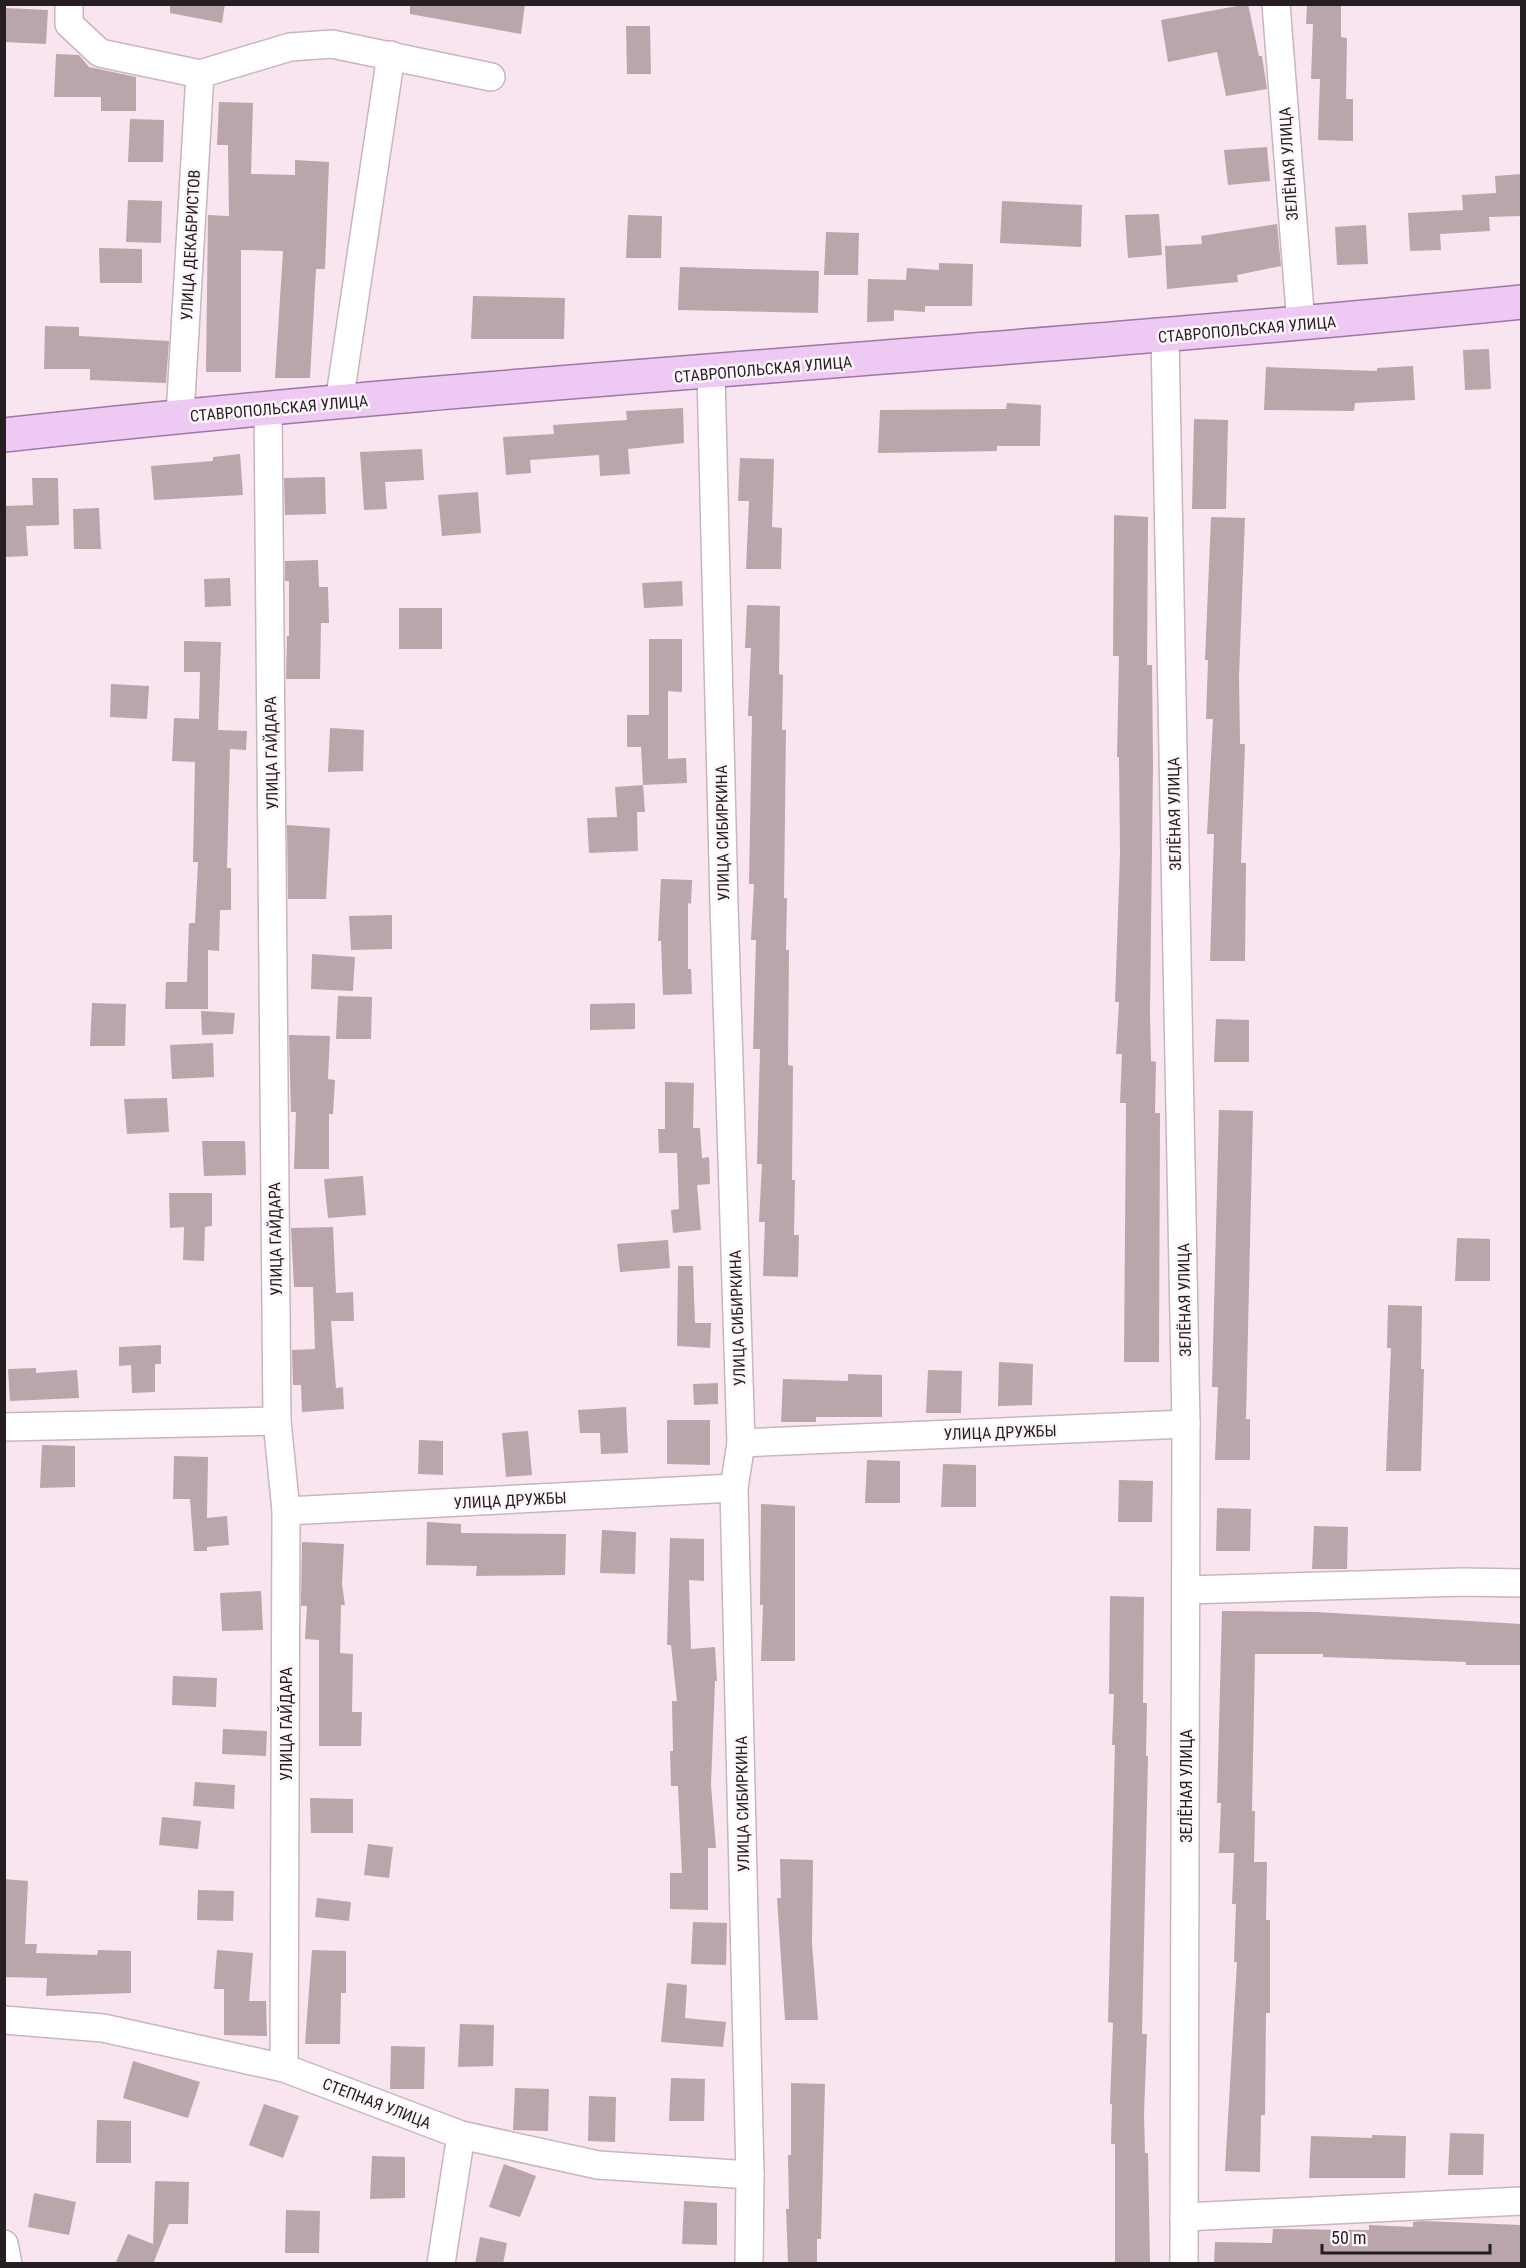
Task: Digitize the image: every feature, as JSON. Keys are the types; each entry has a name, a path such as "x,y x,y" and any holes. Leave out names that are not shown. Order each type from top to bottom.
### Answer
{"main road":[{"name":"СТАВРОПОЛЬСКАЯ УЛИЦА","path":"4,435 180,416 1165,336 1521,302"}],"street":[{"name":"ЗЕЛЁНАЯ УЛИЦА","path":"1276,4 1301,324"},
{"path":"69,14 100,53 200,74 290,47 332,44 491,76"},
{"path":"339,403 391,55"},
{"name":"УЛИЦА ДЕКАБРИСТОВ","path":"180,416 200,74"},
{"name":"ЗЕЛЁНАЯ УЛИЦА","path":"1165,336 1186,1424 1184,2264"},
{"name":"УЛИЦА СИБИРКИНА","path":"711,373 724,917 741,1443 734,1488 750,2175 749,2264"},
{"name":"УЛИЦА ГАЙДАРА","path":"268,409 277,1421 286,1511 284,2068"},
{"path":"4,1426 277,1421"},
{"name":"УЛИЦА ДРУЖБЫ","path":"741,1443 1186,1424"},
{"name":"УЛИЦА ДРУЖБЫ","path":"286,1511 734,1488"},
{"path":"1187,1590 1463,1582 1521,1583"},
{"name":"СТЕПНАЯ УЛИЦА","path":"4,2020 103,2028 284,2068 461,2135 598,2165 750,2175"},
{"path":"441,2264 461,2135"},
{"path":"1184,2217 1521,2201"},
{"path":"4,2244 8,2264"}],"building":[{"path":"170,4 225,4 222,23 170,13"},
{"path":"410,4 525,4 521,34 410,14"},
{"path":"1248,4 1259,56 1262,56 1267,89 1226,96 1217,52 1168,62 1161,20"},
{"path":"1307,4 1341,4 1341,37 1347,38 1346,99 1353,99 1353,141 1318,140 1320,79 1311,79 1313,24 1306,24"},
{"path":"4,8 48,10 46,44 4,42"},
{"path":"626,26 650,26 651,74 627,74"},
{"path":"56,54 79,55 89,67 136,77 136,111 101,111 101,97 54,97"},
{"path":"219,102 253,103 251,174 295,175 295,160 329,162 325,269 316,269 310,378 275,378 283,251 241,250 241,372 206,372 208,215 229,216 228,145 217,145"},
{"path":"130,119 164,120 163,162 128,162"},
{"path":"1267,147 1270,181 1228,185 1224,150"},
{"path":"1521,174 1521,216 1489,217 1490,231 1440,234 1441,250 1410,251 1408,213 1463,210 1462,195 1496,193 1495,176"},
{"path":"128,200 162,201 161,243 126,242"},
{"path":"1002,201 1082,205 1081,247 1000,243"},
{"path":"1159,214 1162,255 1128,258 1125,215"},
{"path":"628,215 662,216 661,258 626,258"},
{"path":"1277,224 1281,266 1237,275 1238,282 1167,289 1165,246 1202,244 1201,236"},
{"path":"1366,225 1368,264 1337,265 1335,227"},
{"path":"826,232 859,233 858,275 824,275"},
{"path":"99,248 142,249 142,283 100,283"},
{"path":"939,263 973,264 972,306 925,306 925,312 894,310 894,321 867,322 868,279 906,280 907,268 939,270"},
{"path":"680,267 819,271 818,313 678,310"},
{"path":"473,296 565,298 564,339 471,339"},
{"path":"45,326 79,327 79,336 169,341 166,383 90,380 90,369 44,369"},
{"path":"1489,349 1491,389 1465,390 1463,350"},
{"path":"1413,366 1415,400 1355,403 1354,411 1264,410 1266,367 1377,371 1377,368"},
{"path":"1007,403 1041,405 1040,446 997,446 997,451 878,453 880,410 1006,409"},
{"path":"683,408 684,443 628,449 630,474 600,476 599,455 530,460 531,473 506,475 503,437 554,434 553,425 627,420 626,411"},
{"path":"1194,419 1228,420 1226,509 1192,509"},
{"path":"422,449 424,480 385,482 387,509 364,510 360,452"},
{"path":"240,454 243,495 154,500 151,466 213,461 213,457"},
{"path":"740,458 774,459 772,527 782,528 781,569 746,569 749,501 738,501"},
{"path":"325,477 326,514 285,515 284,478"},
{"path":"32,478 58,478 59,525 26,526 28,556 4,557 4,506 33,505"},
{"path":"478,492 481,533 442,536 438,495"},
{"path":"99,508 101,549 74,549 73,509"},
{"path":"1114,515 1148,517 1147,665 1152,665 1153,764 1150,1012 1151,1061 1156,1062 1155,1113 1160,1113 1159,1362 1124,1362 1126,1103 1120,1103 1122,1054 1116,1054 1119,1002 1115,1002 1120,854 1119,757 1117,757 1119,656 1113,656"},
{"path":"1211,517 1245,518 1239,677 1240,744 1245,744 1241,863 1246,863 1245,961 1210,961 1214,834 1207,834 1213,719 1206,719 1208,660 1205,660"},
{"path":"318,560 319,587 328,587 329,623 321,623 320,679 286,679 289,581 285,581 285,561"},
{"path":"230,578 231,606 205,607 204,579"},
{"path":"682,581 683,606 644,608 642,583"},
{"path":"747,605 780,606 779,674 783,675 782,730 786,730 784,898 787,898 786,950 789,950 788,1065 793,1066 792,1180 795,1180 794,1235 799,1235 798,1277 763,1276 765,1222 759,1222 762,1164 757,1164 760,1049 753,1049 756,940 751,940 754,884 749,884 752,716 748,716 751,648 745,648"},
{"path":"399,608 442,608 442,649 399,649"},
{"path":"649,639 682,639 682,692 668,691 668,759 686,758 687,783 643,785 641,747 627,747 627,715 649,715"},
{"path":"184,641 221,642 218,730 247,731 246,750 230,749 227,868 231,868 231,910 220,910 219,951 208,950 208,1009 165,1009 166,982 187,982 189,923 195,923 198,862 193,862 195,762 172,761 174,718 199,719 200,672 184,672"},
{"path":"111,684 149,686 147,719 110,717"},
{"path":"330,728 364,730 363,771 328,772"},
{"path":"643,785 645,812 637,812 638,851 589,853 587,818 617,817 615,787"},
{"path":"287,825 330,828 326,899 288,899"},
{"path":"661,879 692,880 691,904 688,903 688,969 691,969 692,994 663,995 661,941 658,941"},
{"path":"392,915 392,949 351,950 349,916"},
{"path":"312,954 355,957 353,991 311,989"},
{"path":"338,996 372,997 371,1039 336,1039"},
{"path":"92,1003 126,1004 125,1046 90,1046"},
{"path":"635,1003 635,1029 590,1030 590,1004"},
{"path":"201,1011 235,1013 233,1034 202,1035"},
{"path":"1216,1019 1249,1020 1249,1062 1214,1062"},
{"path":"289,1035 330,1036 328,1079 335,1080 333,1114 329,1114 329,1169 294,1169 296,1112 291,1112"},
{"path":"213,1043 214,1077 172,1079 170,1045"},
{"path":"665,1082 694,1083 693,1128 700,1128 702,1158 709,1157 710,1184 697,1185 701,1230 673,1233 671,1210 679,1209 677,1153 659,1153 658,1129 665,1129"},
{"path":"167,1098 169,1132 127,1134 124,1099"},
{"path":"1219,1110 1253,1111 1246,1419 1250,1419 1250,1460 1215,1460 1218,1387 1212,1387"},
{"path":"202,1141 245,1141 246,1175 204,1176"},
{"path":"363,1176 366,1215 328,1218 324,1179"},
{"path":"169,1193 212,1193 212,1226 205,1227 204,1261 183,1260 184,1227 170,1228"},
{"path":"333,1227 336,1293 353,1292 354,1321 331,1321 336,1388 343,1387 344,1409 302,1412 301,1385 293,1385 292,1350 315,1349 313,1287 294,1287 291,1228"},
{"path":"1457,1238 1490,1239 1490,1281 1455,1281"},
{"path":"668,1240 670,1268 620,1272 617,1244"},
{"path":"678,1266 693,1266 695,1323 711,1323 710,1348 677,1346"},
{"path":"1388,1305 1422,1306 1421,1369 1424,1369 1421,1471 1386,1471 1391,1348 1387,1348"},
{"path":"161,1345 161,1364 155,1364 155,1392 132,1393 131,1365 119,1366 119,1347"},
{"path":"999,1362 1033,1364 1032,1405 998,1406"},
{"path":"36,1368 36,1373 77,1370 79,1398 10,1401 8,1369"},
{"path":"928,1370 962,1371 961,1413 926,1413"},
{"path":"848,1374 882,1375 882,1417 816,1417 816,1422 781,1422 783,1379 848,1381"},
{"path":"718,1383 718,1404 694,1405 693,1384"},
{"path":"626,1407 628,1453 601,1454 600,1433 580,1433 578,1410"},
{"path":"667,1420 710,1420 710,1465 667,1464"},
{"path":"528,1431 532,1475 506,1477 502,1433"},
{"path":"419,1440 443,1441 443,1475 418,1474"},
{"path":"42,1445 75,1446 75,1487 40,1488"},
{"path":"174,1456 208,1457 207,1518 227,1516 229,1545 207,1547 207,1551 194,1551 190,1499 173,1499"},
{"path":"867,1460 900,1461 900,1503 865,1503"},
{"path":"943,1464 976,1465 976,1507 941,1507"},
{"path":"1119,1480 1153,1481 1152,1522 1118,1522"},
{"path":"761,1504 795,1506 795,1661 761,1661 763,1605 760,1605"},
{"path":"1217,1508 1251,1509 1250,1551 1216,1551"},
{"path":"427,1522 461,1524 461,1533 566,1534 565,1575 476,1576 477,1566 426,1565"},
{"path":"1314,1526 1348,1527 1347,1569 1312,1569"},
{"path":"602,1530 636,1532 635,1574 600,1573"},
{"path":"670,1538 704,1539 704,1581 689,1580 691,1649 715,1647 717,1681 715,1681 711,1785 716,1848 708,1848 708,1910 670,1909 670,1873 682,1873 678,1786 671,1786 672,1701 677,1701 671,1645 667,1645"},
{"path":"302,1542 344,1544 342,1584 345,1605 341,1605 340,1653 353,1654 352,1712 362,1712 361,1746 319,1746 319,1640 305,1639 307,1606 301,1606"},
{"path":"261,1591 263,1630 222,1631 220,1593"},
{"path":"1110,1596 1144,1597 1143,1703 1147,1703 1146,1756 1148,1756 1142,2034 1147,2034 1144,2114 1145,2153 1148,2153 1150,2263 1115,2263 1115,2144 1111,2144 1112,2104 1110,2104 1113,2023 1108,2022 1115,1745 1112,1745 1114,1694 1109,1694"},
{"path":"1222,1611 1316,1612 1521,1624 1521,1665 1466,1665 1466,1662 1323,1657 1323,1654 1255,1654 1252,1811 1255,1811 1254,1862 1267,1862 1266,1920 1270,1920 1270,2013 1266,2013 1265,2115 1261,2115 1260,2172 1225,2171 1237,1962 1234,1962 1236,1904 1232,1904 1234,1853 1219,1853 1221,1803 1217,1803"},
{"path":"173,1676 217,1678 216,1707 172,1705"},
{"path":"223,1729 267,1731 266,1756 222,1754"},
{"path":"195,1782 235,1785 234,1809 193,1806"},
{"path":"310,1798 353,1799 353,1833 311,1833"},
{"path":"162,1817 201,1821 198,1849 159,1845"},
{"path":"368,1844 393,1847 389,1878 364,1875"},
{"path":"780,1859 813,1860 812,1943 818,2020 785,2020 777,1898 781,1898"},
{"path":"4,1879 28,1881 25,1944 37,1944 36,1953 97,1955 98,1950 131,1951 131,1993 46,1996 47,1978 4,1977"},
{"path":"198,1890 234,1891 233,1921 197,1920"},
{"path":"317,1898 351,1902 349,1921 315,1917"},
{"path":"693,1922 727,1923 726,1965 691,1964"},
{"path":"217,1950 253,1953 249,2001 266,2001 267,2036 224,2035 224,1989 214,1989"},
{"path":"312,1950 346,1951 346,1993 341,1993 340,2044 305,2044"},
{"path":"667,1983 687,1985 685,2018 726,2022 723,2047 661,2042"},
{"path":"460,2024 494,2025 493,2066 458,2067"},
{"path":"391,2046 425,2047 424,2089 390,2089"},
{"path":"133,2061 200,2082 188,2118 123,2098"},
{"path":"671,2078 705,2079 704,2121 669,2121"},
{"path":"791,2083 825,2084 821,2239 817,2239 817,2264 788,2264 786,2209 789,2209 788,2155 791,2155"},
{"path":"515,2088 549,2089 548,2131 513,2130"},
{"path":"589,2096 616,2097 615,2142 588,2141"},
{"path":"264,2104 299,2116 283,2158 249,2145"},
{"path":"97,2120 131,2121 131,2163 96,2163"},
{"path":"1450,2133 1484,2134 1483,2175 1448,2175"},
{"path":"1372,2135 1406,2136 1405,2178 1309,2178 1311,2136 1372,2138"},
{"path":"372,2156 405,2157 405,2198 370,2199"},
{"path":"504,2164 536,2176 520,2217 489,2207"},
{"path":"155,2181 189,2182 188,2224 169,2224 153,2264 115,2264 128,2234 153,2244"},
{"path":"34,2193 76,2202 69,2235 28,2227"},
{"path":"684,2201 717,2203 717,2245 682,2244"},
{"path":"286,2210 320,2211 319,2253 285,2253"},
{"path":"1413,2222 1521,2225 1521,2264 1214,2264 1215,2242 1272,2243 1273,2229 1369,2230 1369,2225 1413,2227"},
{"path":"480,2237 507,2243 503,2264 475,2264"}]}
